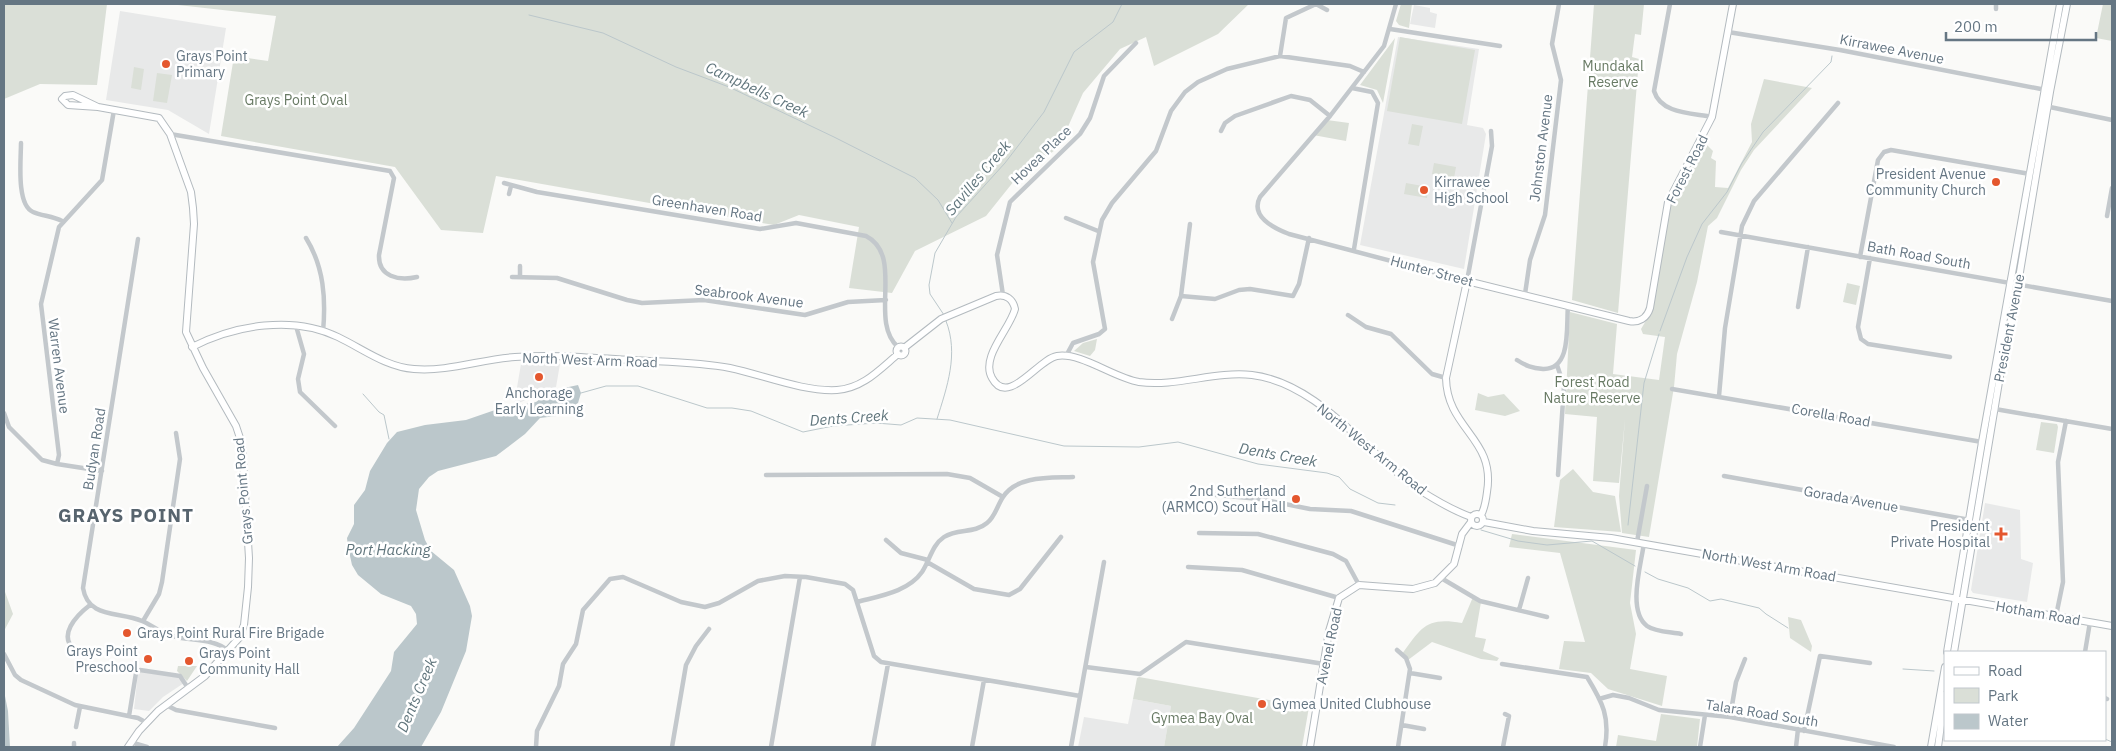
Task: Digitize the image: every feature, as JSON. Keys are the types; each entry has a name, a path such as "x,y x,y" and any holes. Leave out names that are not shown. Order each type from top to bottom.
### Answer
{"street":[{"path":"1280,56 1286,18 1316,4 1327,10"},
{"path":"1222,131 1225,123 1235,116 1291,96 1310,100 1330,116 1384,46 1396,4"},
{"name":"Johnston Avenue","path":"1525,294 1530,260 1545,215 1560,80 1552,44 1559,4"},
{"path":"1670,4 1654,92 1663,106 1712,117"},
{"name":"Forest Road","path":"1629,321 1641,320 1649,311 1668,202 1712,117 1733,4"},
{"name":"President Avenue","path":"1985,443 1994,409 2045,106 2060,4"},
{"name":"President Avenue","path":"2047,90 2067,4"},
{"path":"1390,28 1500,46"},
{"name":"Kirrawee Avenue","path":"1728,32 1840,50 2047,90"},
{"name":"Hovea Place","path":"1003,295 997,255 1010,202 1080,134 1090,118 1104,76 1136,43"},
{"path":"1003,295 1010,299 1014,309 1011,320 996,345 989,366 990,376 996,384 1006,388 1013,386 1047,360 1056,356 1066,356 1073,342 1099,334 1105,329 1092,262 1098,231 1107,210 1156,151 1171,111 1185,92 1198,82 1227,69 1280,56 1350,66 1364,72"},
{"path":"1352,88 1372,92 1378,103 1354,249"},
{"name":"Grays Point Road","path":"98,107 73,96 65,96 62,99 68,106 98,107 159,118 170,134 191,192 194,208 194,232 186,327 192,347 236,426 242,444 249,558 247,597 242,633 209,673 166,704 129,745"},
{"path":"1719,396 1725,328 1739,235 1754,201 1838,103"},
{"path":"2045,106 2112,120"},
{"name":"President Avenue","path":"1954,651 1964,599 1985,443 2015,284 2030,174 2045,106"},
{"name":"Warren Avenue","path":"57,464 59,455 40,309 57,232 62,221 102,180 114,110"},
{"name":"Hunter Street","path":"1330,116 1260,197 1256,210 1263,219 1282,231 1467,281 1629,321"},
{"path":"1471,520 1476,525 1482,518 1488,483 1486,458 1476,440 1452,410 1448,399 1446,378 1467,281 1492,146 1491,131"},
{"path":"170,134 386,169 394,176 379,255 379,265 384,272 392,276 417,277"},
{"path":"21,143 22,197 24,206 32,212 62,221"},
{"path":"1860,257 1878,160 1884,152 1891,150 2030,174"},
{"name":"Greenhaven Road","path":"504,184 538,192 760,229 796,223 862,234 876,242 883,255 889,334 900,350"},
{"path":"509,194 511,186"},
{"path":"2107,216 2112,188"},
{"path":"1066,218 1098,231"},
{"path":"1172,319 1181,296 1190,224"},
{"name":"Bath Road South","path":"1722,232 2112,301"},
{"path":"306,238 314,255 325,293 322,332"},
{"path":"1181,296 1214,299 1239,290 1250,289 1293,296 1299,284 1308,238"},
{"name":"Budyan Road","path":"90,605 83,588 138,239"},
{"path":"1798,307 1808,248"},
{"path":"1870,258 1858,328 1861,339 1868,344 1950,357"},
{"path":"520,266 520,276"},
{"name":"Seabrook Avenue","path":"512,277 558,278 634,302 654,303 704,300 804,315 848,302 886,300"},
{"name":"North West Arm Road","path":"192,347 212,338 256,327 296,326 322,332 387,362 413,369 435,369 515,357 555,356 717,366 823,390 846,389 861,384 940,319 996,296 1003,295"},
{"path":"1517,360 1527,366 1536,368 1549,369 1557,365 1564,356 1568,306"},
{"path":"1348,315 1366,327 1391,334 1432,374 1446,378"},
{"path":"296,326 304,354 298,379 300,392 335,426"},
{"name":"North West Arm Road","path":"1066,356 1126,379 1140,382 1163,384 1236,375 1251,375 1276,381 1303,396 1348,426 1418,489 1471,520"},
{"path":"1557,365 1564,386 1558,475"},
{"name":"Corella Road","path":"1672,389 1985,443"},
{"path":"1994,409 2112,429"},
{"path":"4,413 9,426 38,457 57,464 102,471"},
{"path":"2056,616 2062,582 2058,462 2066,421"},
{"path":"144,621 159,594 162,582 180,459 176,433"},
{"path":"766,475 947,474 970,478 1003,497"},
{"name":"Gorada Avenue","path":"1724,476 1974,521"},
{"path":"857,602 906,587 917,578 936,545 946,536 956,532 976,530 988,523 1003,497 1012,488 1025,481 1074,477"},
{"path":"1647,486 1637,584 1636,602 1639,616 1648,626 1681,634"},
{"path":"1206,494 1260,499 1310,509 1352,511 1460,546"},
{"path":"1199,532 1258,534 1333,554 1346,561 1359,585 1414,589 1422,588 1441,578 1454,564 1462,534 1471,520 1477,514 1482,518"},
{"name":"North West Arm Road","path":"1482,518 1533,531 1597,536 1964,599"},
{"name":"President Avenue","path":"1947,651 1974,521"},
{"path":"886,540 901,553 927,561 974,589 1009,595 1020,589 1062,537"},
{"path":"1071,747 1104,562"},
{"path":"1188,567 1242,570 1339,598"},
{"path":"771,747 800,576"},
{"path":"536,747 537,730 559,686 562,664 576,644 583,610 610,579 623,577 681,602 705,607 719,603 758,581 800,576 850,586 874,656 881,662 1080,696"},
{"path":"1441,578 1480,602 1547,617"},
{"path":"1519,610 1528,578"},
{"name":"Avenel Road","path":"1310,747 1329,632 1339,598 1359,585"},
{"name":"Hotham Road","path":"1964,599 2112,626"},
{"path":"76,651 70,643 69,631 71,623 90,605 102,612 144,621 172,636 219,645 228,650"},
{"path":"2085,651 2090,622"},
{"path":"672,747 686,665 696,646 709,629"},
{"path":"1086,667 1140,674 1186,642 1324,664"},
{"path":"1397,650 1410,663 1398,747"},
{"path":"4,654 15,675 21,680 80,707 129,716 147,723"},
{"path":"1796,747 1820,656 1870,664"},
{"path":"1730,717 1736,682 1745,659"},
{"path":"873,747 888,664"},
{"path":"1502,664 1587,677 1599,699 1608,729 1605,747"},
{"path":"129,716 136,673 140,670 180,676 188,688"},
{"path":"1410,673 1440,678"},
{"path":"1931,747 1944,673"},
{"path":"972,747 984,680"},
{"name":"Talara Road South","path":"1599,699 1609,695 1618,696 1659,710 1730,717 1894,747"},
{"path":"1938,747 1944,702"},
{"path":"166,704 176,710 275,728"},
{"path":"76,727 80,707"},
{"path":"1503,747 1508,714"},
{"path":"1700,747 1705,715"},
{"path":"1402,725 1424,729"},
{"path":"129,745 147,747"}],"shaded area":[{"path":"1414,5 1430,8 1430,12 1437,14 1435,28 1410,24"},
{"name":"Grays Point Primary","path":"120,11 226,28 209,134 168,110 106,100"},
{"name":"Kirrawee High School","path":"1398,37 1479,49 1467,125 1483,128 1486,134 1464,269 1360,245"},
{"name":"Anchorage Early Learning","path":"547,363 547,366 560,364 556,387 514,405 521,364"},
{"name":"President Private Hospital","path":"1985,503 2020,510 2021,559 2033,563 2027,602 1973,593 1971,590"},
{"path":"143,670 179,677 184,683 163,697 149,711 134,709 138,673"},
{"path":"1133,699 1171,706 1164,747 1078,747 1084,717 1128,724"}],"green space":[{"path":"4,4 107,4 97,85 40,84 4,99"},
{"name":"Grays Point Oval","path":"169,4 1249,4 1218,34 1154,66 1146,37 1120,49 1083,93 1059,147 1014,181 986,216 915,251 892,293 849,288 859,227 799,215 774,225 496,176 483,233 441,230 395,167 221,136 234,56 268,61 276,16"},
{"path":"1401,4 1412,4 1409,28 1399,25 1396,21"},
{"name":"Mundakal Reserve","path":"1594,4 1644,4 1641,35 1635,34 1632,57 1639,59 1618,313 1572,300"},
{"path":"2103,4 2112,4 2112,41 2096,38"},
{"path":"1400,37 1475,50 1462,124 1387,111"},
{"path":"1395,38 1383,103 1377,90 1360,85"},
{"path":"134,67 144,69 141,90 131,88"},
{"path":"157,73 172,75 167,103 153,101"},
{"name":"Forest Road Nature Reserve","path":"1764,79 1812,88 1754,150 1741,170 1717,218 1708,226 1697,282 1677,354 1674,387 1649,537 1622,533 1619,496 1625,419 1619,483 1593,481 1597,417 1565,414 1570,312 1617,324 1613,374 1659,380 1665,337 1643,334 1641,329 1650,314 1670,202 1705,143 1713,151 1711,158 1716,161 1715,187 1728,188 1752,142 1751,124"},
{"path":"1327,120 1349,123 1346,141 1313,135"},
{"path":"1412,124 1423,126 1419,146 1408,144"},
{"path":"1434,163 1456,167 1454,178 1432,174"},
{"path":"1406,183 1428,187 1427,198 1404,194"},
{"path":"1847,283 1860,286 1856,305 1843,302"},
{"path":"1097,339 1095,350 1090,356 1074,351 1083,343"},
{"path":"1478,393 1488,397 1504,394 1520,411 1505,416 1475,410"},
{"path":"2041,422 2057,424 2054,453 2036,450"},
{"path":"1573,469 1593,492 1615,496 1621,532 1554,527 1560,480"},
{"path":"1512,534 1636,550 1630,603 1636,634 1630,669 1667,676 1662,706 1608,689 1591,673 1559,669 1564,641 1585,642 1560,553 1509,547"},
{"path":"4,589 13,614 4,631"},
{"path":"1473,597 1481,602 1475,637 1486,639 1483,651 1499,658 1497,661 1481,659 1432,642 1408,660 1402,654 1426,626 1440,622 1462,623"},
{"path":"1788,617 1801,620 1812,646 1811,652 1790,638"},
{"path":"178,666 197,666 187,681 177,671"},
{"name":"Gymea Bay Oval","path":"1137,678 1309,707 1302,747 1164,747 1171,706 1133,699"},
{"path":"1661,714 1700,719 1697,747 1616,747 1618,735 1656,741"}],"water":[{"name":"Port Hacking","path":"578,385 581,393 578,403 556,416 540,418 525,434 496,456 438,471 429,477 419,489 416,510 425,540 431,551 454,570 470,606 472,616 466,651 441,712 421,747 337,747 354,728 391,671 394,652 417,624 416,614 411,606 381,594 358,575 352,565 348,547 347,538 354,524 354,505 365,490 370,471 387,443 397,432 425,425 466,420 495,410 536,402 543,397 559,394 564,388"},
{"path":"4,691 8,711 10,747 4,747"}],"waterway":[{"name":"Savilles Creek","path":"944,315 930,294 929,285 935,253 956,217 1005,163 1044,112 1074,52 1113,22 1122,4"},
{"name":"Campbells Creek","path":"529,15 603,33 676,67 729,87 834,137 915,178 938,200 952,223"},
{"path":"1660,331 1687,257 1702,224 1727,192 1742,163 1763,132 1831,62 1832,56"},
{"name":"Savilles Creek","path":"937,419 948,383 952,358 950,333 946,321"},
{"path":"1628,525 1644,383 1659,334"},
{"name":"Dents Creek","path":"581,393 606,386 638,386 707,408 732,408 751,411 803,432 833,426 876,423 901,425 917,418 950,420 1064,446 1139,447 1178,442 1258,464 1327,473 1339,477 1350,489 1378,503 1395,505"},
{"path":"363,394 384,415 389,439"},
{"name":"Dents Creek","path":"1481,530 1518,541 1547,545 1592,541 1635,566"},
{"name":"Dents Creek","path":"1645,572 1658,579 1688,588 1710,601 1721,599 1759,608 1788,628"},
{"path":"1903,669 1934,671"},
{"path":"2106,739 2112,742"}],"place":[{"name":"Grays Point Primary","path":"166,64"},
{"name":"President Avenue Community Church","path":"1996,182"},
{"name":"Kirrawee High School","path":"1424,190"},
{"name":"Anchorage Early Learning","path":"539,377"},
{"name":"2nd Sutherland (ARMCO) Scout Hall","path":"1296,499"},
{"name":"President Private Hospital","path":"2001,534"},
{"name":"Grays Point Rural Fire Brigade","path":"127,633"},
{"name":"Grays Point Preschool","path":"148,659"},
{"name":"Grays Point Community Hall","path":"189,661"},
{"name":"Gymea United Clubhouse","path":"1262,704"}],"district":[{"name":"GRAYS POINT","path":"126,515"}]}
